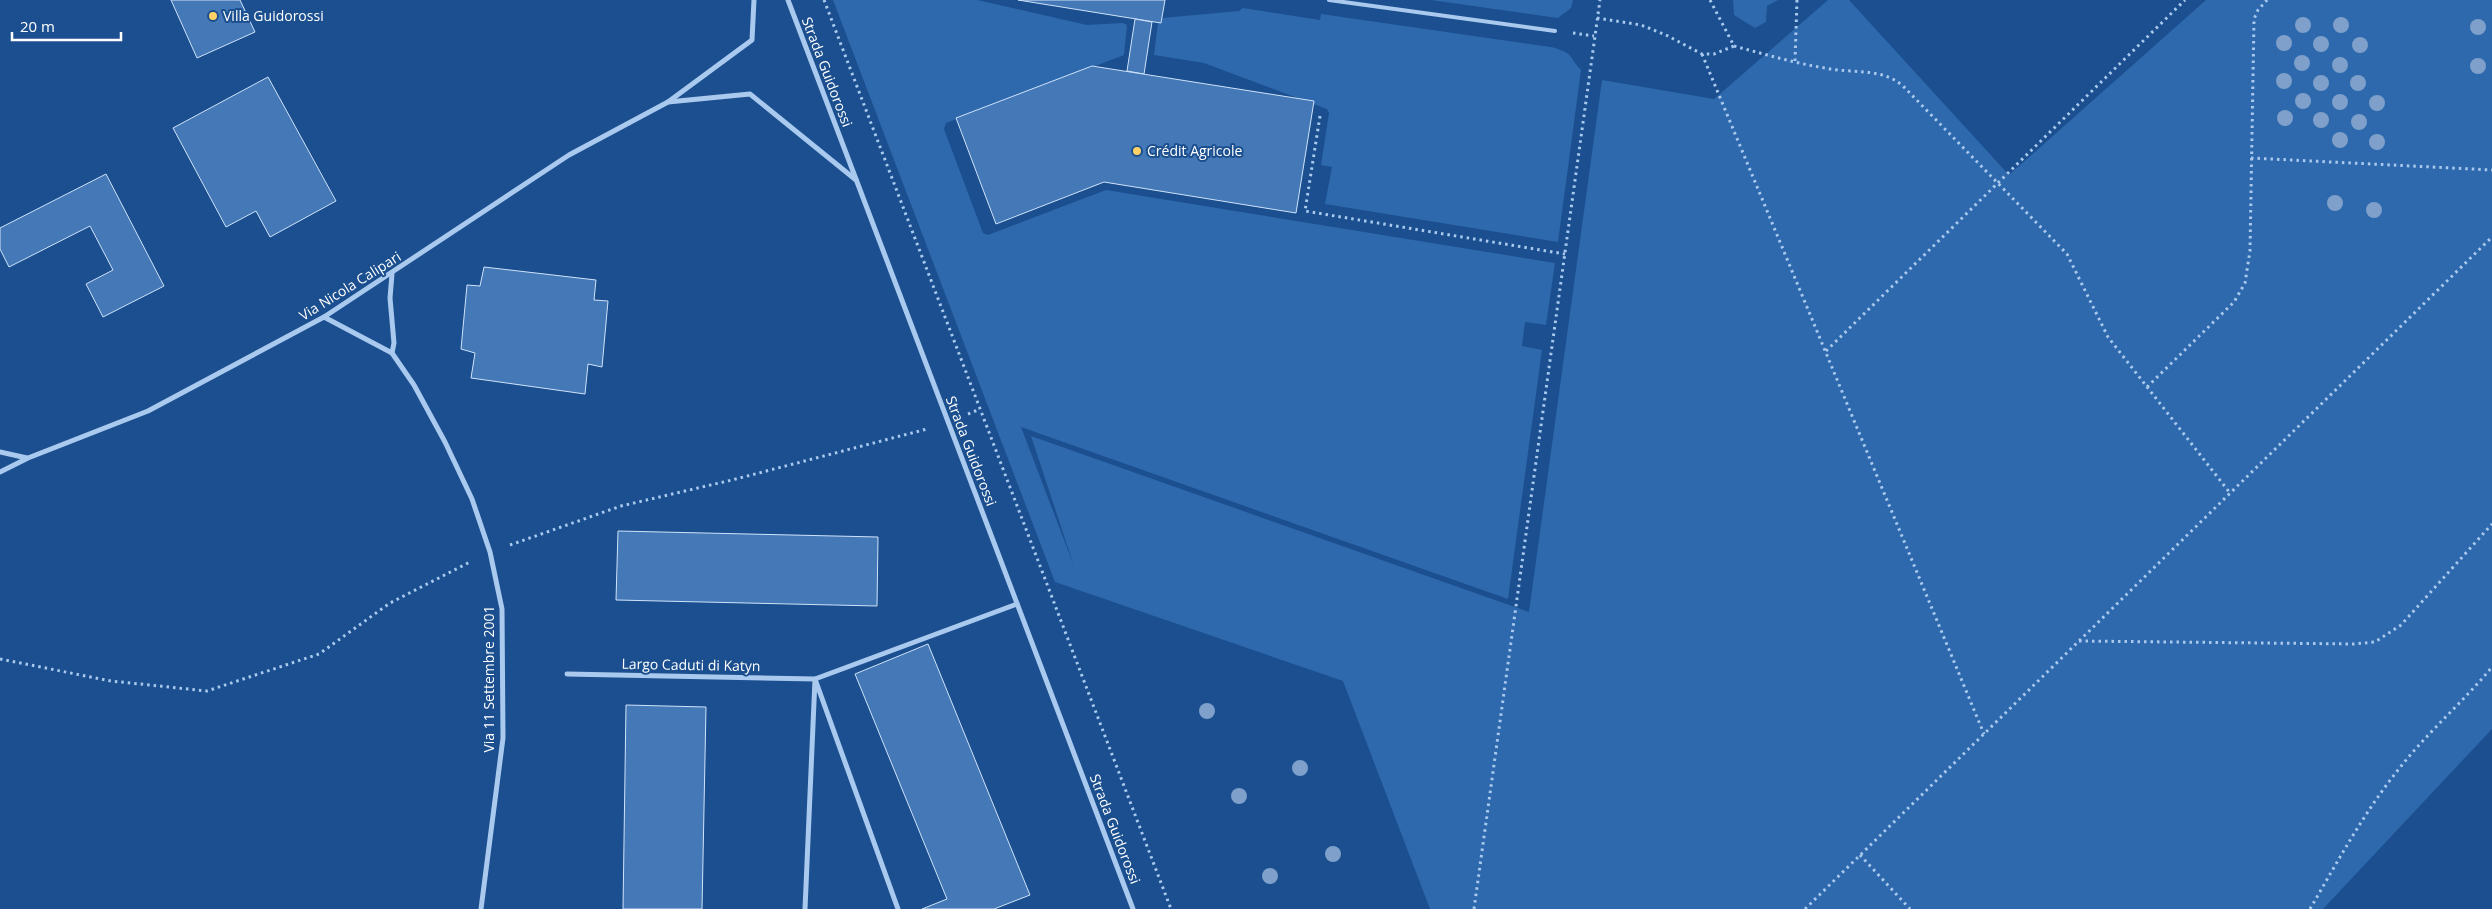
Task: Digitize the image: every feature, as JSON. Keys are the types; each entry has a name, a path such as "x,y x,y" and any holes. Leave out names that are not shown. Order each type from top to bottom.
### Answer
{"street":[{"name":"Via Nicola Calipari","path":"0,472 28,458 148,411 324,317 392,274 569,155 668,102 752,40 754,0"},
{"name":"Strada Guidorossi","path":"788,0 1133,909"},
{"name":"Via Nicola Calipari","path":"668,102 750,94 856,180"},
{"path":"392,274 390,298 394,343 392,352"},
{"name":"Via 11 Settembre 2001","path":"324,317 392,352 414,385 445,442 472,499 490,552 502,609 503,738 481,909"},
{"path":"0,452 28,458"},
{"name":"Largo Caduti di Katyn","path":"567,674 815,679 1017,604"},
{"path":"805,909 815,679"},
{"path":"815,679 898,909"}],"lane":[{"path":"1329,0 1555,31"}],"path":[{"path":"824,0 1171,909"},
{"path":"1474,909 1600,0"},
{"path":"1710,0 1734,46"},
{"path":"1795,61 1797,0"},
{"path":"1826,352 2185,0"},
{"path":"2147,387 2234,302 2242,290 2249,268 2254,20 2258,10 2267,0"},
{"path":"1597,18 1641,25 1666,35 1702,54 1714,54 1734,46 1826,69 1881,74 1891,77 1910,92 2067,254 2081,279 2100,326 2230,493"},
{"path":"1702,54 1984,734"},
{"path":"1320,116 1305,211 1565,254"},
{"path":"2251,158 2492,170"},
{"path":"1805,909 2492,237"},
{"path":"2079,641 2354,644 2375,642 2393,632 2409,617 2492,524"},
{"path":"2310,909 2351,838 2383,789 2413,752 2492,667"},
{"path":"1860,855 1910,909"}],"shaded area":[{"path":"833,0 977,0 1087,25 1123,23 1127,25 1124,55 946,123 944,129 983,233 988,235 1106,190 1555,263 1546,325 1525,322 1522,346 1542,350 1508,599 1021,427 1074,566 1031,436 1529,612 1602,80 1714,99 1828,0 1849,0 2009,175 2206,0 2492,0 2492,729 2323,909 1430,909 1343,681 1055,582"},
{"path":"1431,0 1573,0 1571,8 1558,18"},
{"path":"1733,0 1778,0 1767,6 1766,22 1755,28 1734,15"},
{"path":"1243,8 1320,20 1321,14 1551,47 1570,55 1581,70 1558,242 1325,204 1332,167 1321,165 1329,113 1327,109 1204,63 1154,55 1158,22 1161,23 1162,18 1239,11"}],"building":[{"name":"Villa Guidorossi","path":"171,0 240,0 255,32 197,58"},
{"path":"1018,0 1165,0 1161,23"},
{"path":"1135,19 1152,22 1144,74 1127,71"},
{"name":"Crédit Agricole","path":"1092,66 1314,101 1296,213 1104,182 996,224 956,118"},
{"path":"268,77 336,201 270,237 256,211 226,227 173,128"},
{"path":"106,174 164,286 103,317 86,284 113,270 90,226 9,267 0,249 0,228"},
{"path":"484,267 596,280 594,300 608,301 602,367 588,364 585,394 471,378 475,353 461,349 467,285 480,286"},
{"path":"618,531 878,537 877,606 616,600"},
{"path":"928,644 1030,895 994,909 922,909 947,899 855,674"},
{"path":"626,705 706,707 702,909 623,909"}],"place":[{"name":"Villa Guidorossi","path":"213,16"},
{"name":"Crédit Agricole","path":"1137,151"}]}
